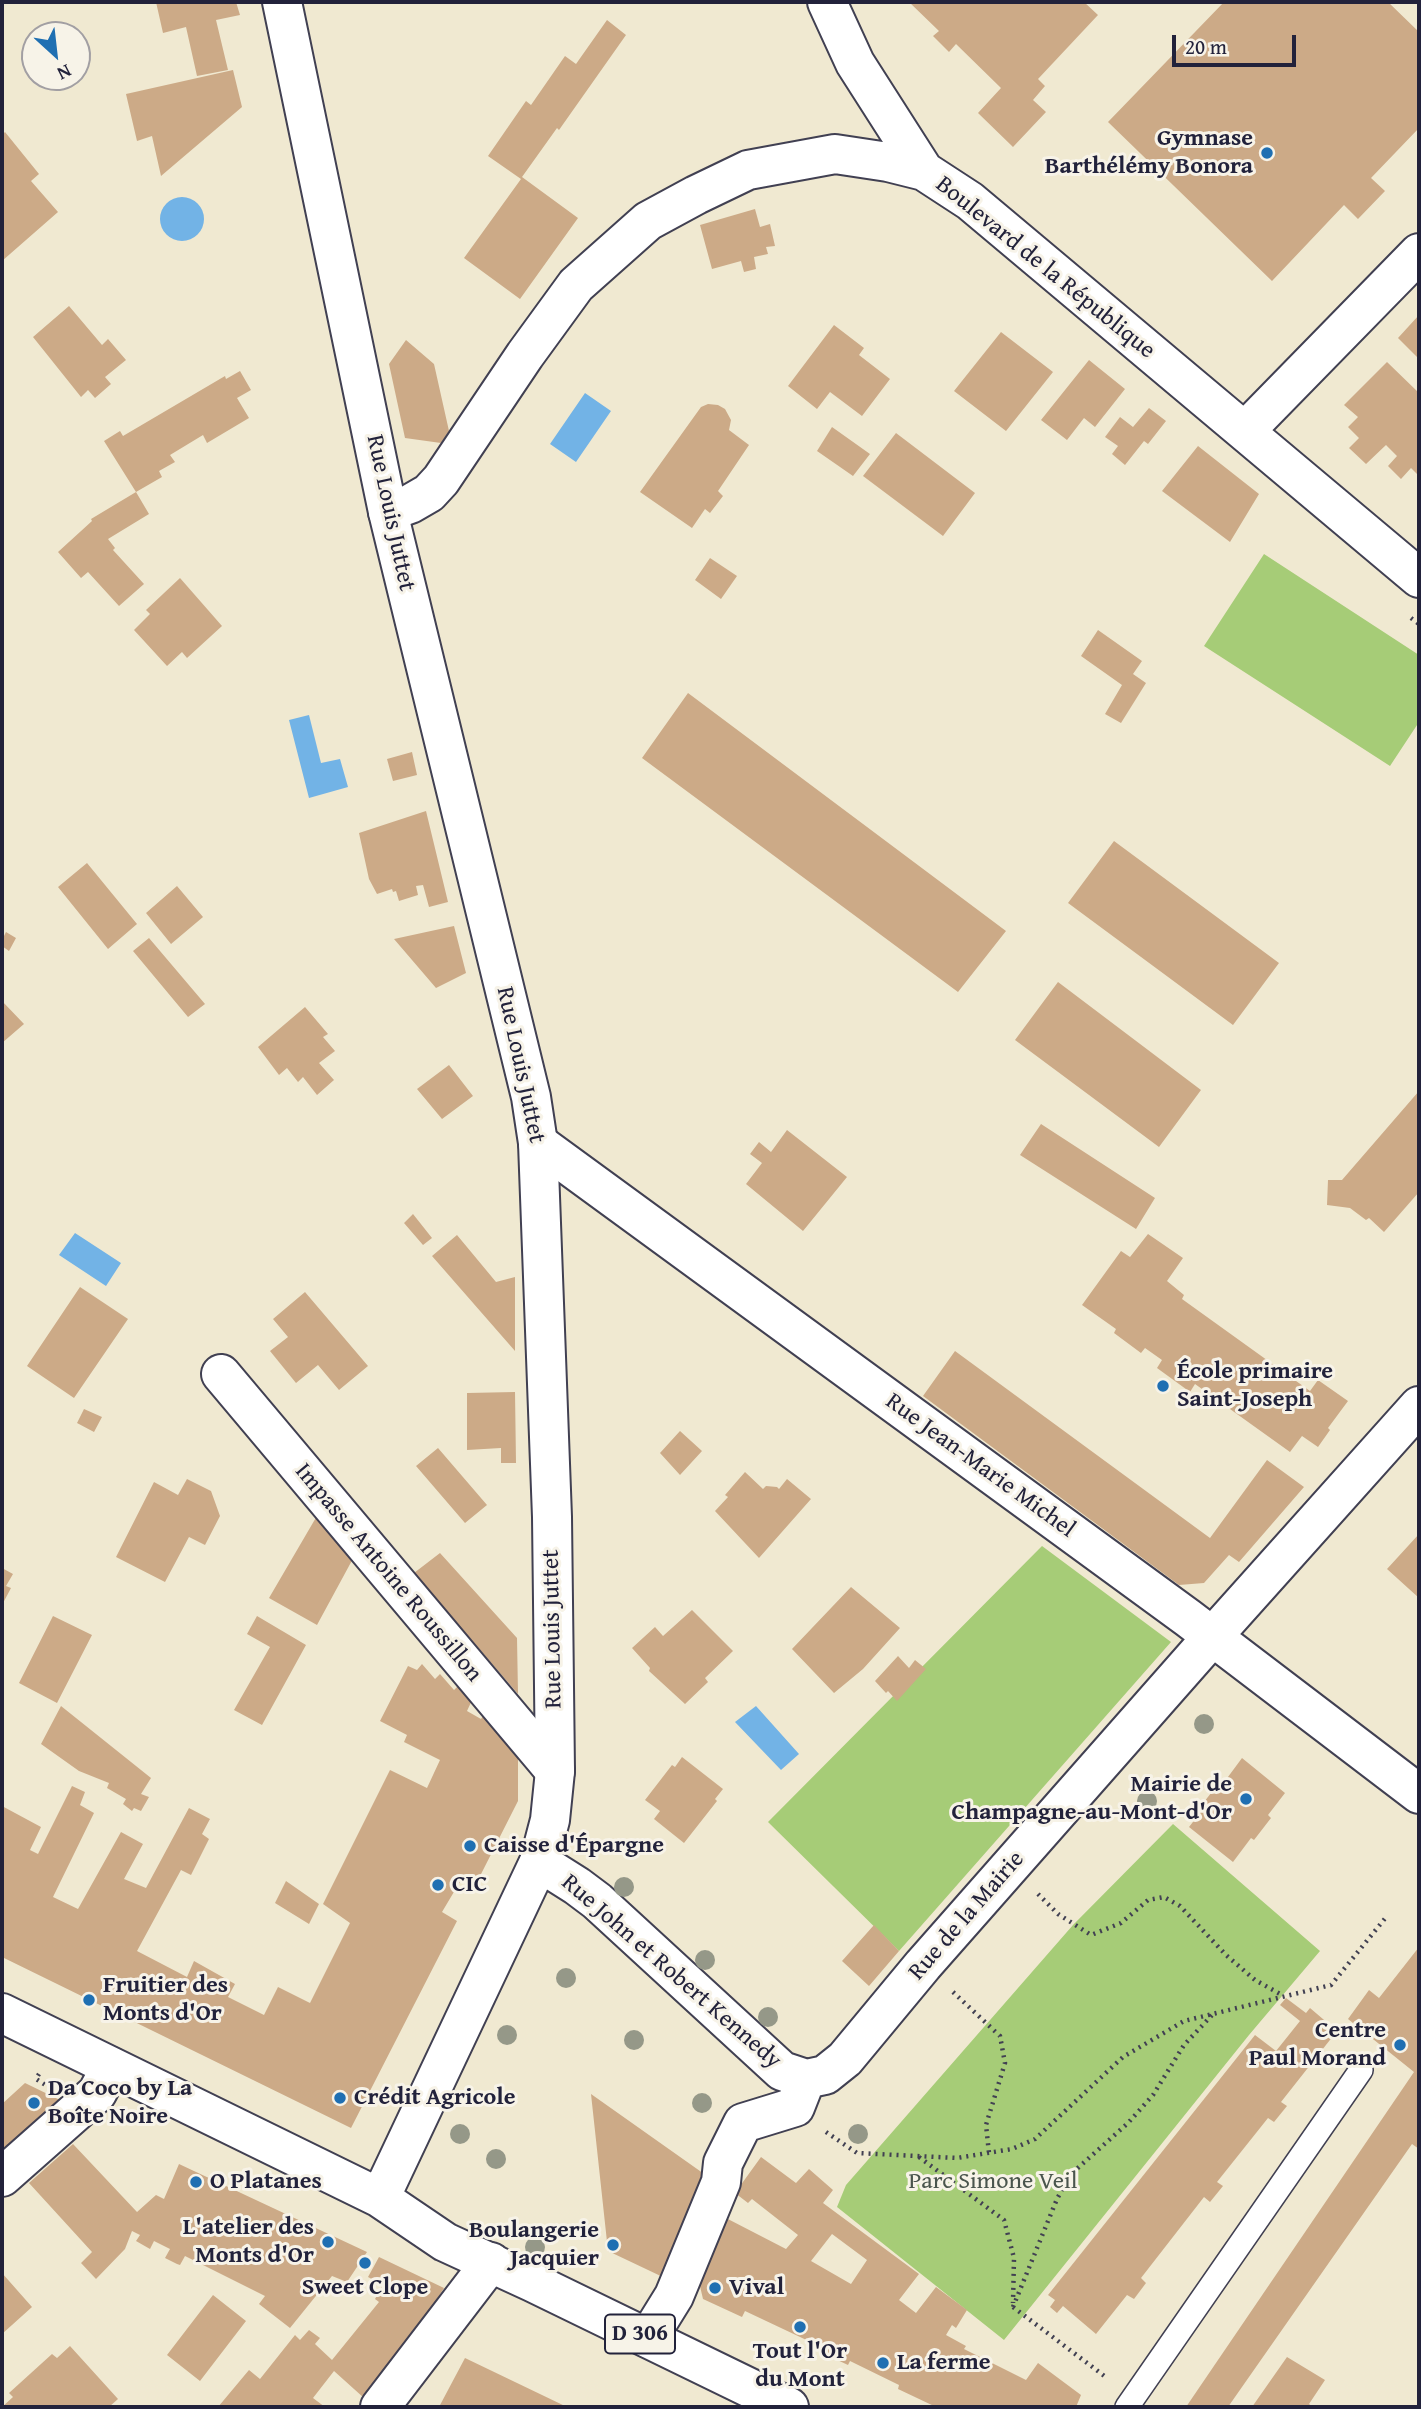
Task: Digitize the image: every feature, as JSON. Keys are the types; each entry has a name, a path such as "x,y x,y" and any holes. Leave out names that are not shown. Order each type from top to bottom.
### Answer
{"street":[{"name":"Rue Louis Juttet","path":"282,2 415,497 538,1143 552,1517 555,1772 550,1820 539,1862 380,2198"},
{"path":"827,2 855,63 924,171"},
{"name":"Boulevard de la République","path":"415,497 576,285 648,222 748,170 835,154 924,171 970,201 1419,578"},
{"path":"1245,431 1419,253"},
{"name":"Rue Jean-Marie Michel","path":"538,1143 1219,1641 1419,1794"},
{"name":"Impasse Antoine Roussillon","path":"221,1374 555,1772"},
{"name":"Rue de la Mairie","path":"648,2338 674,2296 722,2182 723,2163 743,2123 801,2093 845,2059 1010,1866 1219,1641 1419,1406"},
{"name":"Rue John et Robert Kennedy","path":"539,1862 597,1901 782,2071 801,2093"},
{"name":"D 306","path":"2,2012 380,2198 445,2242 789,2407"},
{"path":"2,2177 97,2093 111,2067"},
{"path":"380,2407 491,2262"}],"lane":[{"path":"1130,2402 1361,2070"}],"path":[{"path":"1010,1866 1058,1914 1091,1935 1121,1923 1148,1900 1164,1897 1180,1906 1226,1955 1255,1980 1282,1996"},
{"path":"801,2093 805,2119 857,2153 957,2158 1012,2150 1035,2139 1123,2057 1184,2021 1331,1985 1387,1916"},
{"path":"923,1965 1000,2036 1005,2063 986,2125 989,2153"},
{"path":"1013,2307 1057,2199 1070,2175 1128,2123 1153,2095 1184,2045 1213,2013"},
{"path":"918,2156 1004,2220 1014,2258 1013,2307"},
{"path":"1013,2307 1130,2402"}],"green space":[{"path":"1264,554 1419,655 1419,722 1390,766 1204,646"},
{"path":"1042,1546 1171,1642 899,1951 768,1822"},
{"name":"Parc Simone Veil","path":"1173,1824 1320,1951 1249,2035 1004,2340 837,2207 846,2185 1073,1925"}],"water":[{"path":"182,197 198,203 204,219 198,235 182,241 166,235 160,219 166,203"},
{"path":"585,393 611,411 576,462 550,444"},
{"path":"309,715 321,763 340,759 348,787 309,798 289,720"},
{"path":"75,1233 121,1263 106,1286 59,1255"},
{"path":"756,1706 799,1754 781,1770 735,1722"}],"building":[{"path":"156,2 236,2 240,15 216,20 228,70 197,76 186,27 163,33"},
{"path":"909,2 1084,2 1098,15 1038,79 1045,86 1033,100 1046,112 1013,147 978,113 1001,88 956,44 949,52 933,36 939,31"},
{"name":"Gymnase Barthélémy Bonora","path":"1224,2 1388,2 1419,32 1419,128 1371,178 1385,191 1358,219 1344,205 1272,281 1108,122"},
{"path":"607,20 626,35 522,177 578,218 520,299 464,258 521,179 488,156 526,101 531,105 565,56 576,64"},
{"path":"233,70 242,107 161,176 152,136 137,141 126,94"},
{"path":"5,132 39,174 31,181 58,212 2,261 2,135"},
{"path":"755,209 760,227 770,224 775,246 766,247 768,254 754,257 756,269 744,272 741,261 712,269 700,225"},
{"path":"69,306 102,345 108,339 126,360 105,377 111,384 95,398 88,390 81,397 33,337"},
{"path":"1419,315 1419,359 1398,338"},
{"path":"834,325 864,348 859,355 890,379 862,416 830,392 817,409 788,386"},
{"path":"1001,332 1053,372 1006,431 954,391"},
{"path":"406,340 434,364 449,431 441,443 405,438 389,364"},
{"path":"1089,360 1125,389 1095,427 1084,418 1067,440 1041,420"},
{"path":"1387,362 1419,393 1419,476 1411,468 1401,479 1388,466 1397,456 1386,445 1366,464 1349,448 1359,438 1348,427 1358,417 1344,405"},
{"path":"240,371 251,390 237,398 249,418 207,443 203,435 170,455 175,462 159,471 162,477 136,492 104,441 120,431 123,436 225,376 226,379"},
{"path":"708,404 725,409 731,420 729,430 749,445 718,491 723,496 710,513 705,509 692,528 640,492 701,407"},
{"path":"1149,408 1166,421 1148,444 1144,441 1125,465 1112,454 1118,446 1105,437 1120,417 1133,427"},
{"path":"832,427 870,454 853,476 817,451"},
{"path":"896,433 975,493 943,536 863,476"},
{"path":"1198,446 1259,494 1230,542 1162,491"},
{"path":"136,492 149,514 108,539 115,548 113,550 144,584 119,606 88,572 81,578 58,552 92,521 91,519"},
{"path":"710,558 737,576 721,599 695,580"},
{"path":"180,578 222,626 187,658 182,652 167,666 134,630 150,614 146,610"},
{"path":"1098,630 1142,661 1133,674 1146,683 1121,723 1105,714 1122,685 1081,656"},
{"path":"688,693 1006,931 958,992 642,758"},
{"path":"412,752 417,775 393,781 387,759"},
{"path":"426,811 448,902 429,907 423,885 416,886 418,895 399,901 396,891 393,892 392,889 377,894 369,879 359,833"},
{"path":"1114,841 1279,963 1233,1025 1068,903"},
{"path":"87,863 137,924 108,949 58,887"},
{"path":"177,886 203,917 171,944 146,913"},
{"path":"454,926 466,973 436,988 394,939"},
{"path":"6,932 16,938 9,951 2,946"},
{"path":"149,938 205,1004 188,1017 133,951"},
{"path":"1058,982 1201,1090 1159,1147 1015,1040"},
{"path":"2,1001 24,1024 2,1043"},
{"path":"305,1007 328,1034 323,1037 335,1051 319,1063 334,1080 317,1095 303,1077 298,1082 287,1068 279,1075 258,1047"},
{"path":"449,1065 473,1096 442,1119 417,1089"},
{"path":"1419,1091 1419,1192 1384,1232 1369,1218 1366,1220 1350,1208 1327,1205 1328,1180 1342,1180"},
{"path":"1041,1124 1155,1198 1136,1229 1020,1155"},
{"path":"787,1130 847,1177 803,1231 746,1184 762,1163 750,1154 759,1142 771,1152"},
{"path":"413,1214 432,1238 423,1245 404,1223"},
{"path":"1148,1234 1183,1258 1167,1281 1184,1295 1182,1299 1310,1391 1318,1380 1348,1401 1318,1447 1302,1436 1290,1452 1195,1384 1190,1392 1157,1368 1162,1360 1145,1348 1141,1353 1114,1333 1116,1329 1082,1305 1121,1251 1130,1257"},
{"path":"457,1235 496,1282 515,1277 515,1351 432,1256"},
{"path":"80,1287 128,1319 74,1398 27,1366"},
{"path":"305,1292 368,1366 339,1390 318,1365 296,1383 270,1351 288,1337 273,1319"},
{"path":"955,1351 1210,1538 1267,1460 1304,1487 1239,1562 1229,1555 1204,1583 1179,1585 923,1396"},
{"path":"515,1392 516,1463 501,1463 501,1448 467,1450 467,1393"},
{"path":"84,1409 102,1417 94,1432 77,1423"},
{"path":"680,1431 702,1451 680,1475 660,1453"},
{"path":"438,1448 487,1505 465,1523 416,1466"},
{"path":"745,1472 763,1489 766,1486 779,1489 787,1479 811,1499 759,1558 715,1511"},
{"path":"187,1479 211,1491 220,1516 205,1545 189,1537 165,1582 116,1557 154,1482 178,1495"},
{"path":"321,1509 362,1542 317,1625 269,1598"},
{"path":"1419,1534 1419,1598 1387,1569"},
{"path":"440,1553 517,1638 518,1694 414,1573"},
{"path":"2,1568 13,1574 6,1586 11,1588 2,1605"},
{"path":"851,1587 900,1628 863,1669 834,1693 792,1649"},
{"path":"692,1610 733,1651 705,1678 708,1682 685,1704 649,1671 650,1668 632,1648 655,1627 663,1636"},
{"path":"53,1616 92,1635 57,1703 19,1683"},
{"path":"257,1616 306,1645 262,1725 234,1710 270,1647 247,1634"},
{"path":"898,1656 909,1668 915,1660 926,1669 897,1701 875,1681"},
{"path":"422,1664 435,1679 440,1674 454,1690 460,1684 473,1698 467,1711 481,1719 487,1710 518,1744 518,1801 477,1882 464,1875 442,1912 457,1921 351,2128 2,1957 2,1806 41,1827 30,1850 38,1854 72,1786 85,1792 80,1805 94,1813 53,1897 78,1909 121,1832 143,1844 124,1879 146,1888 189,1808 210,1819 202,1834 209,1839 191,1875 181,1870 137,1951 187,1977 194,1961 235,1984 228,1997 264,2015 278,1987 310,2003 350,1923 323,1904 390,1770 427,1788 440,1760 404,1742 407,1735 380,1721 408,1666 417,1670"},
{"path":"61,1706 151,1778 141,1794 149,1797 141,1811 134,1808 132,1811 123,1804 126,1799 107,1788 109,1783 79,1771 41,1744"},
{"path":"682,1757 723,1789 715,1799 717,1801 684,1843 654,1819 660,1811 645,1800 672,1765 675,1767"},
{"path":"1242,1758 1285,1793 1268,1815 1271,1818 1233,1862 1189,1827 1207,1804 1204,1802 1222,1779 1225,1781"},
{"path":"286,1881 319,1904 309,1924 275,1903"},
{"path":"874,1925 899,1951 869,1986 842,1961"},
{"path":"1419,1947 1419,2149 1412,2144 1228,2407 1186,2407 1414,2072 1348,2019 1369,1990 1379,1998"},
{"path":"1286,1998 1306,2013 1310,2008 1337,2031 1281,2102 1287,2106 1274,2122 1268,2118 1217,2182 1223,2186 1210,2202 1204,2197 1141,2278 1146,2283 1134,2299 1127,2295 1096,2334 1063,2306 1057,2313 1050,2307 1055,2300 1048,2295 1255,2035 1276,2051 1300,2021 1280,2005"},
{"path":"25,2083 64,2102 2,2158 2,2104"},
{"path":"591,2094 707,2176 667,2279 608,2251"},
{"path":"73,2144 137,2212 156,2195 164,2199 179,2164 367,2252 347,2282 332,2276 290,2328 259,2304 265,2296 185,2256 180,2265 177,2264 165,2258 170,2249 154,2241 150,2249 136,2241 140,2235 132,2231 125,2249 96,2279 81,2263 92,2252 29,2183"},
{"path":"761,2157 796,2183 809,2169 833,2190 823,2203 919,2274 899,2300 916,2313 936,2287 967,2310 956,2328 952,2325 946,2335 966,2346 964,2349 1026,2380 1038,2363 1081,2395 1076,2407 936,2407 898,2389 899,2385 850,2361 848,2365 814,2349 817,2345 745,2311 742,2317 703,2299 699,2282 724,2217 786,2249 798,2235 752,2199 748,2203 735,2193","holes":["832,2234 867,2260 851,2284 811,2261"]},
{"path":"379,2257 444,2288 425,2318 364,2398 334,2371 313,2398 325,2407 218,2407 249,2370 260,2379 295,2335 300,2340 309,2330 320,2338 315,2344 332,2360 379,2302 375,2299 383,2285 368,2277"},
{"path":"2,2273 32,2307 2,2334"},
{"path":"213,2295 246,2321 200,2381 167,2355"},
{"path":"70,2346 118,2399 109,2407 2,2407 13,2397 9,2393 52,2354 57,2358"},
{"path":"1287,2357 1325,2380 1309,2404 1313,2407 1252,2407"},
{"path":"465,2358 567,2407 439,2407"}],"place":[{"name":"Gymnase Barthélémy Bonora","path":"1267,153"},
{"name":"École primaire Saint-Joseph","path":"1163,1386"},
{"name":"Mairie de Champagne-au-Mont-d'Or","path":"1246,1799"},
{"name":"Caisse d'Épargne","path":"470,1846"},
{"name":"CIC","path":"438,1885"},
{"name":"Fruitier des Monts d'Or","path":"89,2000"},
{"name":"Centre Paul Morand","path":"1400,2045"},
{"name":"Crédit Agricole","path":"340,2098"},
{"name":"Da Coco by La Boîte Noire","path":"34,2103"},
{"name":"O Platanes","path":"196,2182"},
{"name":"L'atelier des Monts d'Or","path":"328,2242"},
{"name":"Boulangerie Jacquier","path":"613,2245"},
{"name":"Sweet Clope","path":"365,2263"},
{"name":"Vival","path":"715,2288"},
{"name":"Tout l'Or du Mont","path":"800,2327"},
{"name":"La ferme","path":"883,2363"}]}
